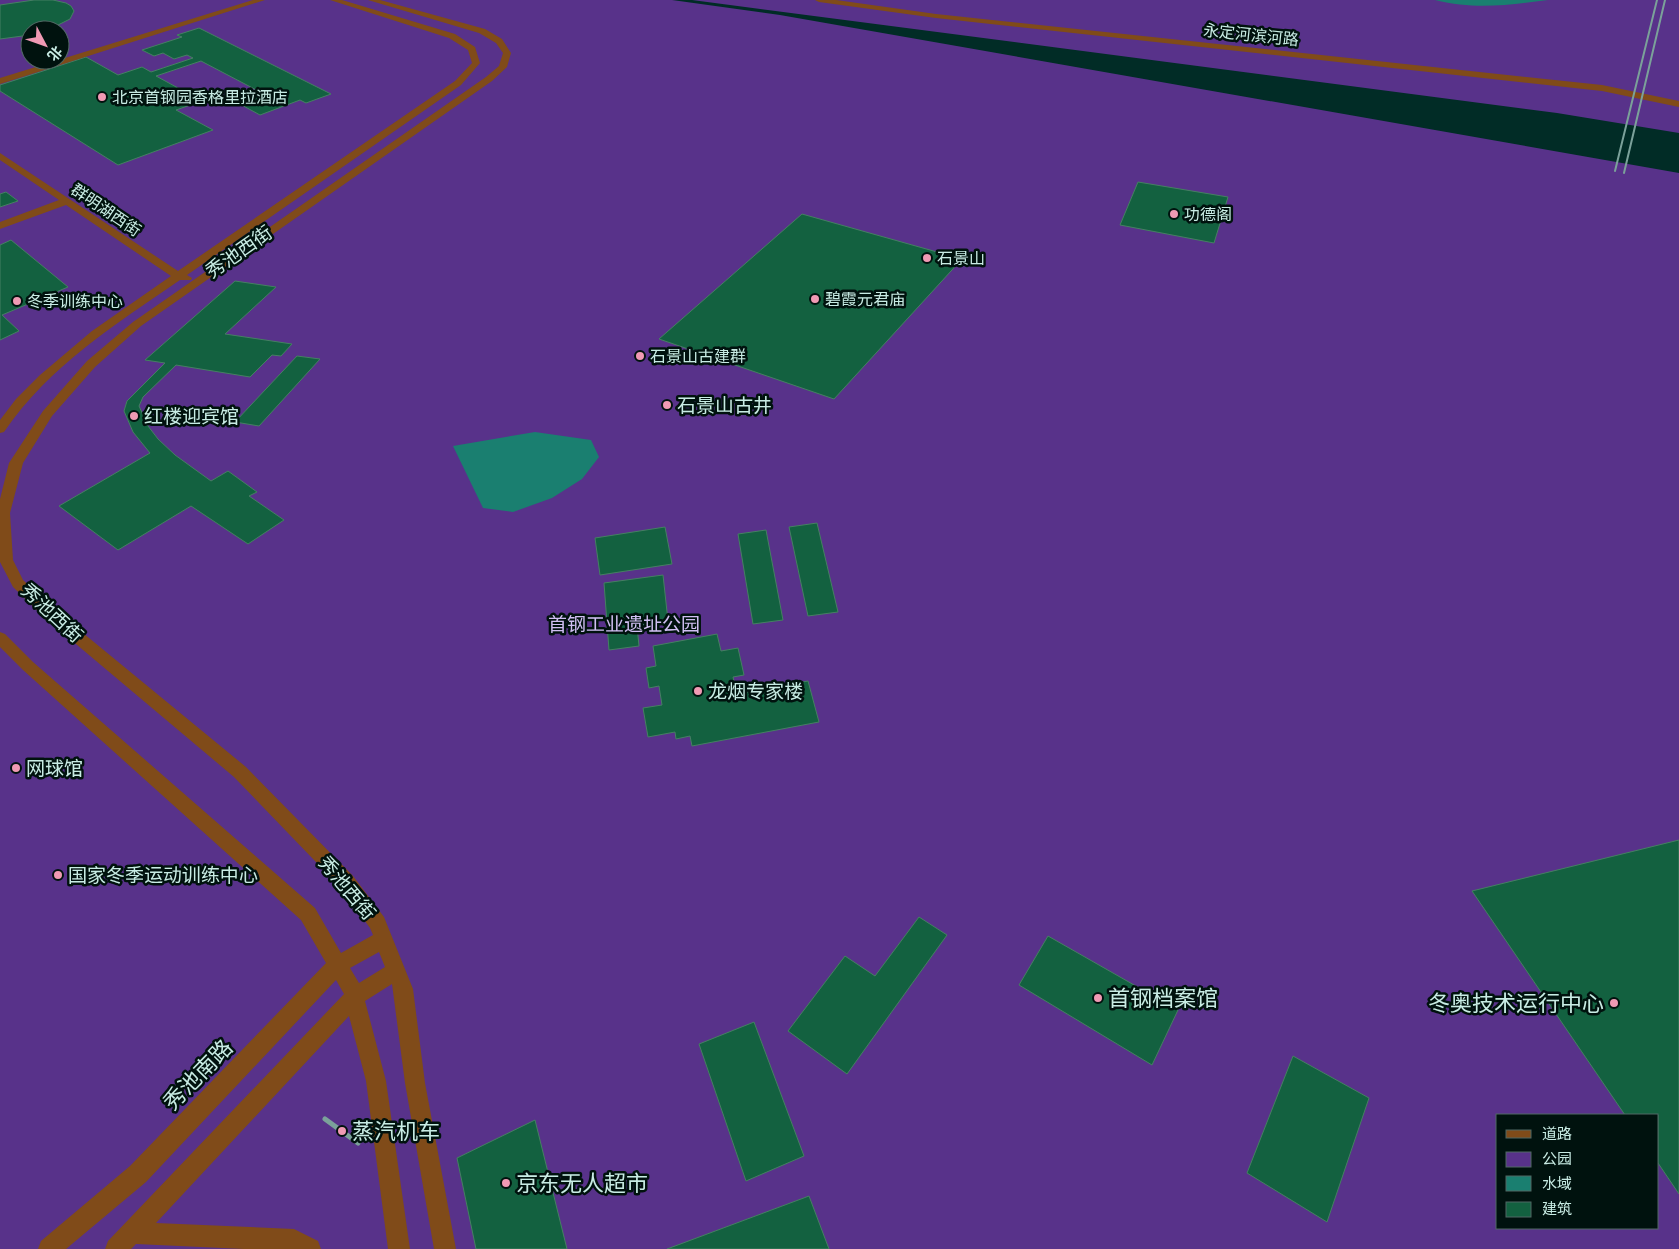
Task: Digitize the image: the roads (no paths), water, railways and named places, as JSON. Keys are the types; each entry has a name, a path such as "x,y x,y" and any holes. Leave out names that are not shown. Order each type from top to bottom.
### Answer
{"street":[{"path":"0,81 261,0"},
{"name":"秀池西街","path":"0,429 9,415 49,371 96,333 458,83 476,63 472,49 452,36 334,0"},
{"name":"秀池西街","path":"372,0 482,31 499,41 507,53 503,67 137,324 91,364 42,422 16,463 2,513 7,576 18,583 50,614 240,772 346,882 377,922 403,989 415,1083 445,1249"},
{"name":"永定河滨河路","path":"819,0 936,16 1602,88 1679,104"},
{"name":"群明湖西街","path":"0,156 178,276 199,280"},
{"path":"0,226 66,201"},
{"path":"0,638 43,679 308,914 354,997 376,1081 399,1249"},
{"name":"秀池南路","path":"49,1249 138,1174 337,965 384,939"},
{"path":"123,1241 354,997 396,971"},
{"path":"123,1241 294,1240 310,1249"}],"water":[{"path":"1435,0 1548,0 1478,6"},
{"path":"535,432 591,440 599,457 582,479 552,498 513,512 483,508 453,446"}],"railway":[{"path":"1615,171 1657,0"},
{"path":"1624,173 1665,0"},
{"path":"325,1119 358,1143"}],"place":[{"name":"北京首钢园香格里拉酒店","path":"102,97"},
{"name":"功德阁","path":"1174,214"},
{"name":"石景山","path":"927,258"},
{"name":"碧霞元君庙","path":"815,299"},
{"name":"冬季训练中心","path":"17,301"},
{"name":"石景山古建群","path":"640,356"},
{"name":"石景山古井","path":"667,405"},
{"name":"红楼迎宾馆","path":"134,416"},
{"name":"龙烟专家楼","path":"698,691"},
{"name":"网球馆","path":"16,768"},
{"name":"国家冬季运动训练中心","path":"58,875"},
{"name":"首钢档案馆","path":"1098,998"},
{"name":"冬奥技术运行中心","path":"1614,1003"},
{"name":"蒸汽机车","path":"342,1131"},
{"name":"京东无人超市","path":"506,1183"}],"park label":[{"name":"首钢工业遗址公园","path":"624,624"}]}
